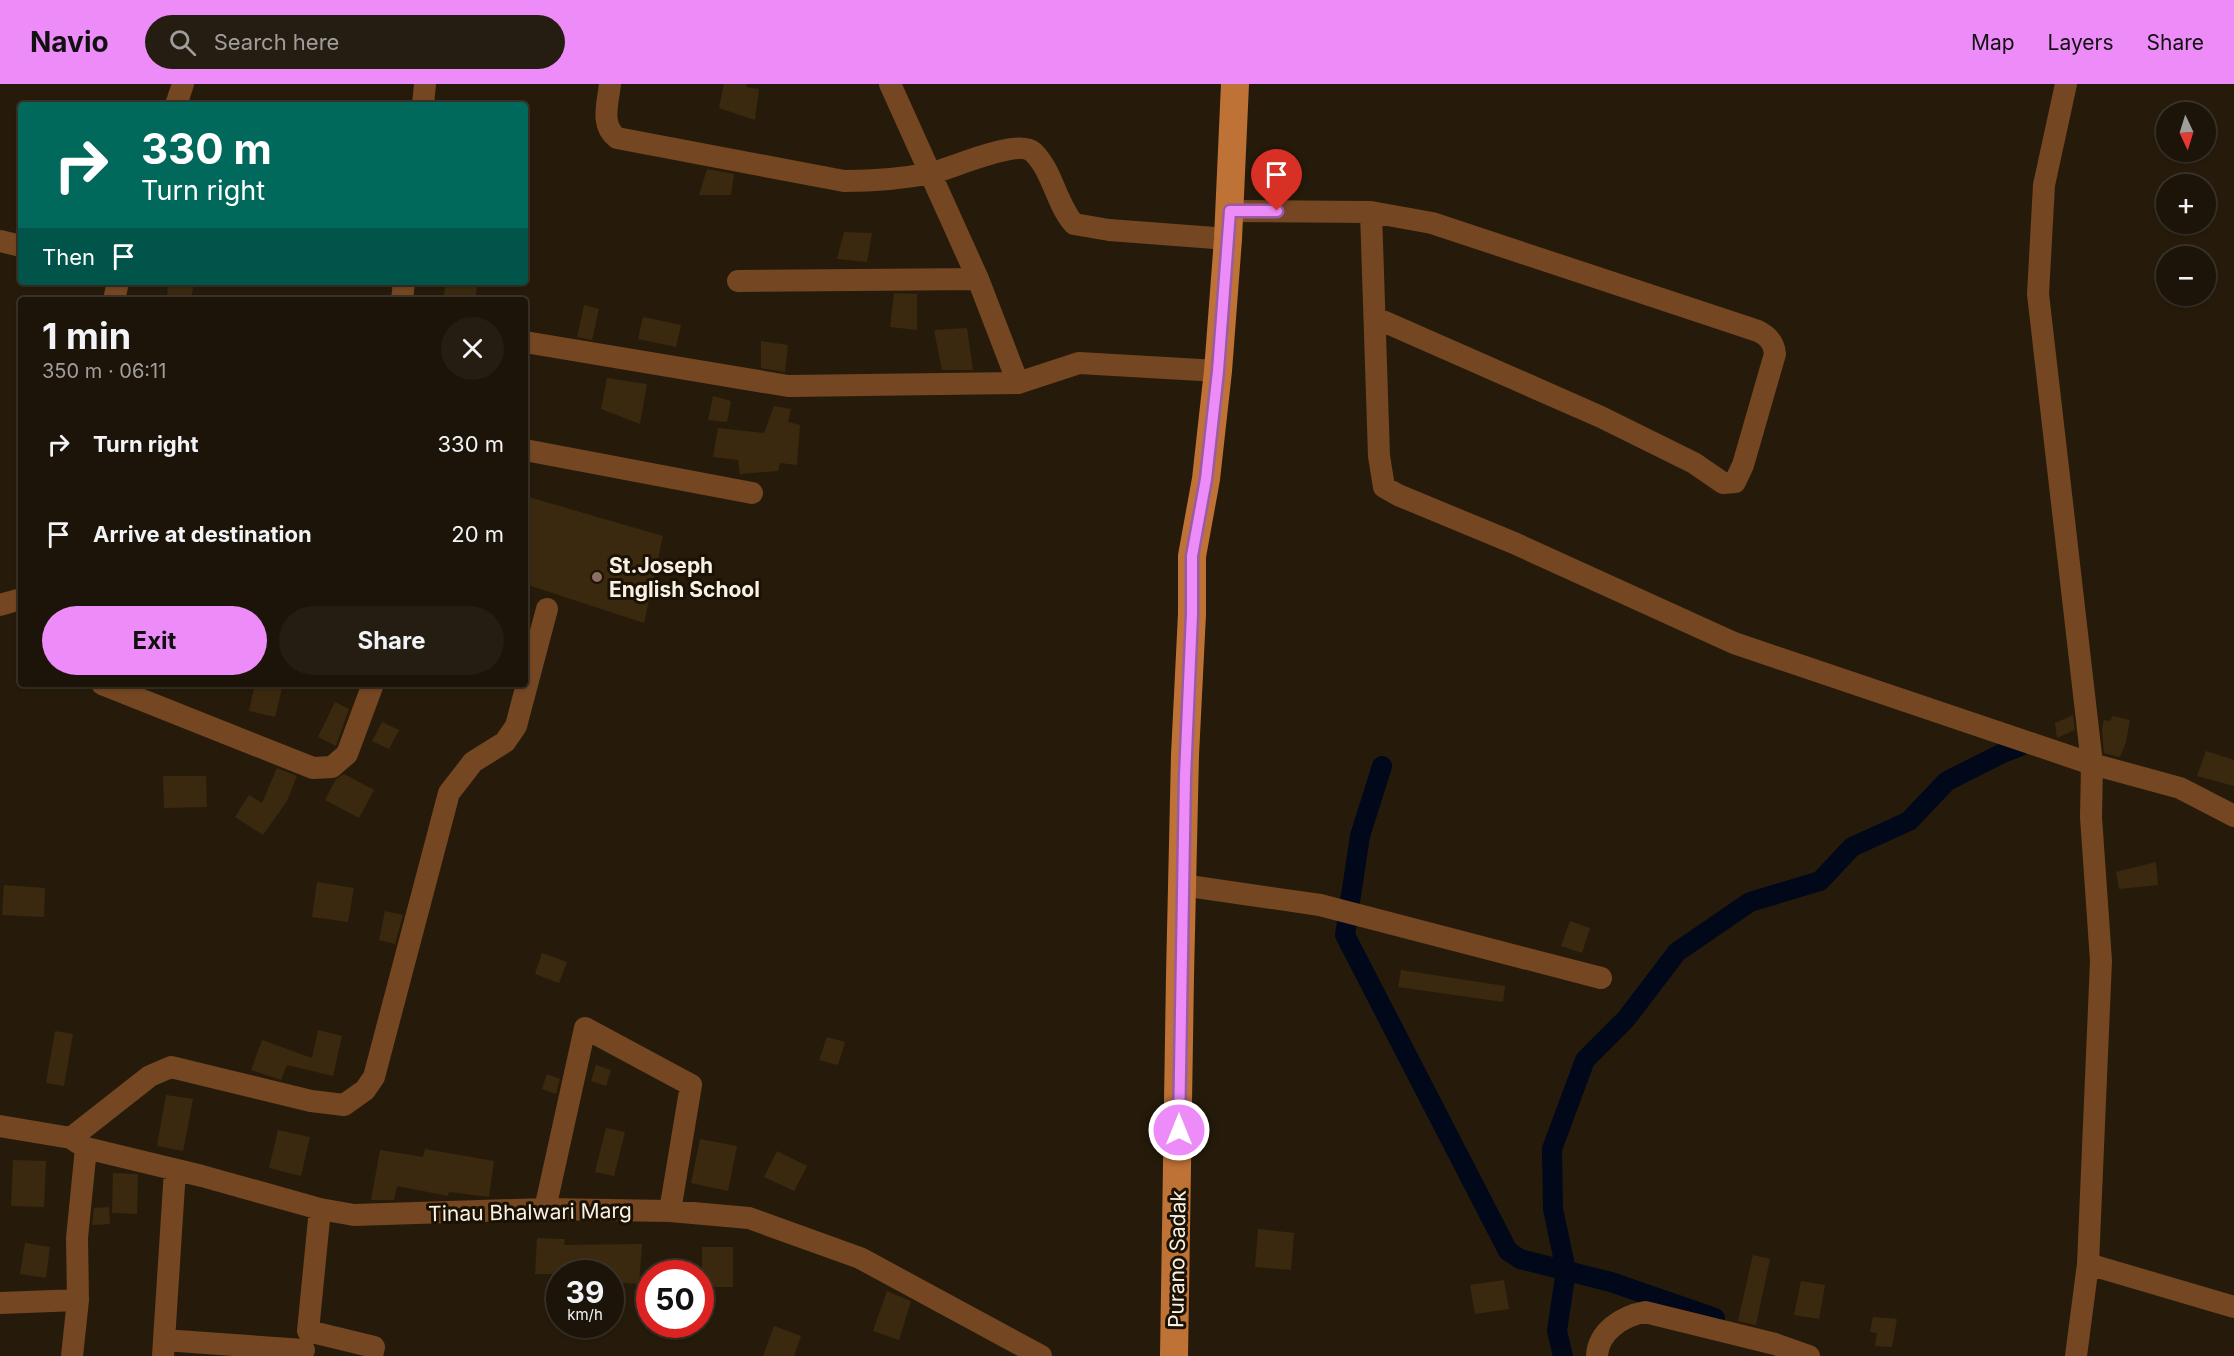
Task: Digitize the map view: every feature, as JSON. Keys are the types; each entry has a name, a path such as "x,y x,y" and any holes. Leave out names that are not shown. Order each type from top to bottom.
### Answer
{"main road":[{"name":"Purano Sadak","path":"1174,1356 1182,885 1192,556 1206,479 1218,371 1230,211 1235,84"}],"street":[{"path":"177,102 183,84"},
{"path":"423,102 425,84"},
{"path":"610,84 606,118 610,133 617,138 844,181 877,181 932,173 994,153 1027,149 1033,153 1049,177 1074,224 1109,230 1228,239"},
{"path":"890,84 978,279 1018,383"},
{"path":"2066,84 2044,185 2038,294 2092,764 2091,817 2101,961 2088,1264 2076,1356"},
{"path":"1230,211 1371,212 1432,223 1471,234 1737,324 1767,336 1774,348 1774,354 1743,465 1735,482 1723,483 1694,463 1601,417 1376,318"},
{"path":"1371,212 1379,456 1384,487 1734,643 2092,764 2180,788 2234,816"},
{"path":"0,241 18,245"},
{"path":"738,280 978,279"},
{"path":"528,343 788,386 1018,383 1079,363 1218,371"},
{"path":"528,451 752,493"},
{"path":"0,605 18,600"},
{"path":"528,662 547,609"},
{"path":"110,687 313,768 332,767 347,754 372,687"},
{"path":"72,1356 78,1299 79,1143 150,1076 171,1067 311,1101 344,1105 365,1090 374,1077 449,793 473,762 505,742 516,726 523,687"},
{"path":"1182,885 1320,905 1601,978"},
{"path":"545,1209 585,1028 691,1086 670,1211"},
{"name":"Tinau Bhalwari Marg","path":"0,1126 79,1143 320,1209 354,1215 545,1209 670,1211 749,1218 860,1258 1041,1356"},
{"path":"175,1170 164,1348 374,1347 372,1356"},
{"path":"305,1346 320,1209"},
{"path":"2088,1264 2234,1307"},
{"path":"0,1303 78,1299"},
{"path":"1598,1356 1598,1346 1612,1327 1632,1314 1644,1312 1775,1344 1809,1356"}],"building":[{"path":"724,84 747,84 746,87 759,89 755,120 719,108"},
{"path":"707,169 734,174 731,195 699,195"},
{"path":"844,232 872,233 867,262 837,259"},
{"path":"168,285 194,285 192,297 167,297"},
{"path":"446,285 477,287 475,297 444,297"},
{"path":"894,293 917,294 917,330 890,327"},
{"path":"584,305 599,309 592,340 577,337"},
{"path":"643,317 681,325 676,347 638,339"},
{"path":"967,328 973,370 942,370 934,330"},
{"path":"761,341 788,345 785,372 761,368"},
{"path":"607,378 647,384 640,424 601,409"},
{"path":"713,396 731,401 727,422 708,420"},
{"path":"774,406 791,409 788,422 800,425 797,465 780,463 778,471 740,474 738,460 713,457 718,428 764,433"},
{"path":"528,497 663,536 644,623 528,585"},
{"path":"254,687 282,687 275,717 249,711"},
{"path":"335,702 349,709 336,746 318,737"},
{"path":"2073,715 2075,730 2057,738 2055,723"},
{"path":"2113,716 2130,720 2126,742 2120,757 2104,753 2102,729 2104,720 2110,721"},
{"path":"382,722 399,730 389,749 372,741"},
{"path":"2206,751 2234,760 2234,786 2197,776"},
{"path":"277,768 297,776 287,801 263,835 235,817 249,795 262,803"},
{"path":"344,774 374,790 359,818 325,800 336,779"},
{"path":"163,776 206,776 207,807 164,808"},
{"path":"2156,862 2158,885 2119,889 2116,872"},
{"path":"317,882 354,888 348,922 312,917"},
{"path":"4,885 45,888 44,917 2,915"},
{"path":"385,911 403,915 395,944 379,940"},
{"path":"1570,921 1590,928 1582,953 1561,946"},
{"path":"542,953 567,962 559,983 535,974"},
{"path":"1401,970 1505,986 1503,1002 1398,987"},
{"path":"318,1030 342,1036 333,1076 287,1065 281,1080 251,1070 262,1040 312,1058"},
{"path":"55,1031 73,1034 64,1086 46,1083"},
{"path":"827,1037 845,1042 838,1065 819,1060"},
{"path":"596,1065 611,1070 606,1086 591,1081"},
{"path":"547,1074 560,1079 556,1094 542,1089"},
{"path":"166,1095 193,1099 183,1151 157,1146"},
{"path":"606,1128 625,1132 614,1176 595,1172"},
{"path":"278,1130 310,1137 301,1176 269,1168"},
{"path":"700,1139 737,1146 728,1191 691,1183"},
{"path":"425,1149 494,1161 489,1197 449,1192 448,1196 397,1186 394,1200 371,1200 380,1150 423,1157"},
{"path":"777,1151 807,1166 794,1191 764,1177"},
{"path":"13,1160 46,1161 44,1207 11,1206"},
{"path":"113,1173 138,1174 137,1214 112,1213"},
{"path":"109,1207 110,1224 92,1225 94,1208"},
{"path":"1258,1229 1294,1233 1291,1270 1255,1267"},
{"path":"537,1238 565,1239 564,1245 642,1244 641,1260 636,1260 636,1284 624,1283 624,1260 546,1260 546,1274 535,1274"},
{"path":"25,1243 50,1247 46,1278 20,1274"},
{"path":"702,1247 733,1247 733,1287 714,1287 714,1260 702,1260"},
{"path":"1753,1255 1770,1259 1756,1325 1738,1321"},
{"path":"1504,1280 1509,1309 1475,1314 1470,1285"},
{"path":"1801,1281 1825,1285 1819,1319 1794,1315"},
{"path":"887,1291 911,1301 899,1340 873,1331"},
{"path":"1873,1317 1897,1319 1892,1347 1875,1346 1877,1333 1870,1332"},
{"path":"774,1326 801,1336 794,1356 763,1356"}],"waterway":[{"path":"1563,1356 1557,1331 1566,1270 1553,1209 1552,1149 1585,1060 1626,1019 1677,952 1750,902 1820,881 1852,847 1909,821 1947,781 2019,747"},
{"path":"1382,766 1360,836 1345,935 1508,1251 1520,1259 1611,1282 1715,1318"}],"place":[{"name":"St.Joseph English School","path":"597,577"}],"route":[{"path":"1179,1130 1185,754 1192,614 1192,556 1206,479 1218,371 1230,211 1277,211"}]}
